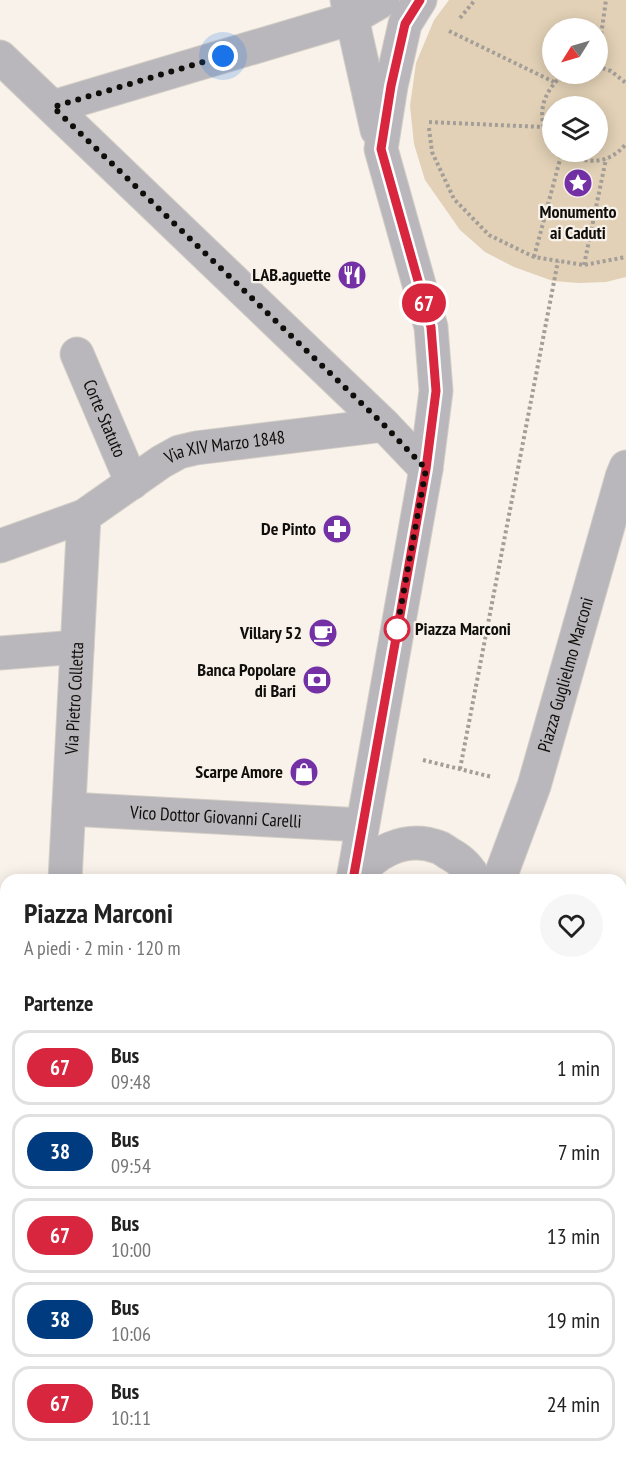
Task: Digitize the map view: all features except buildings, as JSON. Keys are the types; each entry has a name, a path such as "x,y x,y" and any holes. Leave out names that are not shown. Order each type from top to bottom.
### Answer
{"street":[{"path":"53,107 349,9 383,0"},
{"path":"381,149 391,86 405,24 420,0"},
{"path":"349,9 381,149 431,327 436,391 426,469 355,874"},
{"path":"0,57 384,425 426,469"},
{"name":"Corte Statuto","path":"77,354 132,483"},
{"name":"Via XIV Marzo 1848","path":"0,546 84,516 180,452 196,448 384,425"},
{"name":"Piazza Guglielmo Marconi","path":"501,874 534,786 626,467"},
{"name":"Via Pietro Colletta","path":"65,874 84,516"},
{"path":"0,653 77,647"},
{"name":"Vico Dottor Giovanni Carelli","path":"69,809 362,825"},
{"path":"358,874 377,855 396,846 417,843 438,847 457,857 472,874"}],"path":[{"path":"444,40 475,0"},
{"path":"604,18 606,0"},
{"path":"449,31 542,76"},
{"path":"608,70 626,83"},
{"path":"429,111 428,122 432,152 454,199 489,235 534,257 558,261 584,265 626,257"},
{"path":"428,122 542,127"},
{"path":"608,158 625,147"},
{"path":"534,257 558,162"},
{"path":"584,265 605,162"},
{"path":"460,769 558,261"},
{"path":"423,760 500,779"}],"shaded area":[{"path":"449,0 626,0 626,277 606,282 553,281 514,267 485,252 460,230 425,180 414,144 410,106 416,63 434,20"}],"bus line":[{"name":"67","path":"354,874 426,469 436,391 431,327 381,149 391,86 405,24 420,0"}],"place":[{"name":"Monumento ai Caduti","path":"578,183"},
{"name":"LAB.aguette","path":"352,275"},
{"name":"De Pinto","path":"337,529"},
{"name":"Piazza Marconi","path":"397,629"},
{"name":"Villary 52","path":"323,633"},
{"name":"Banca Popolare di Bari","path":"317,680"},
{"name":"Scarpe Amore","path":"304,772"}],"route":[{"path":"223,56 53,107 384,425 426,469 396,634 397,629"}]}
